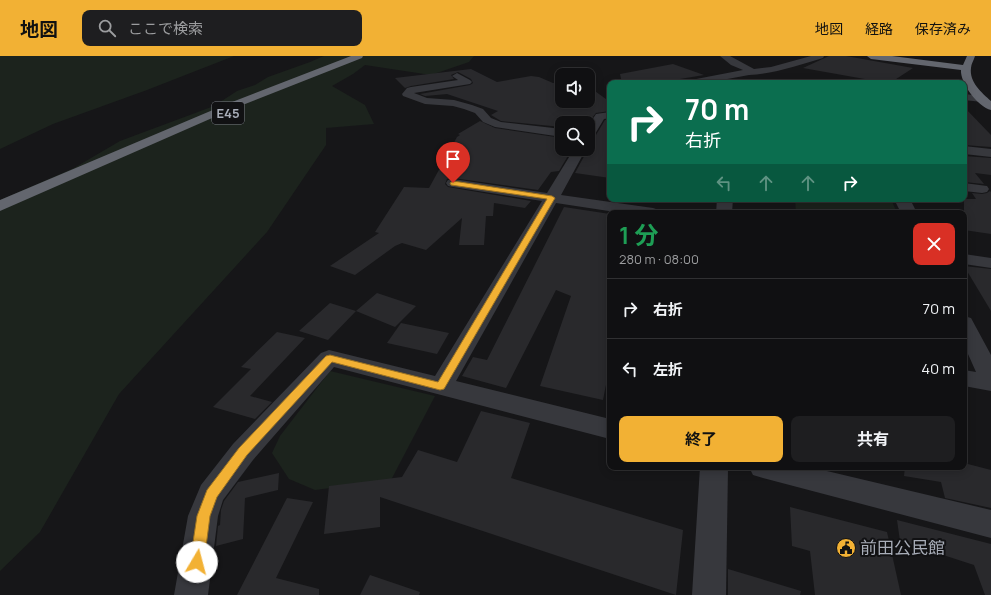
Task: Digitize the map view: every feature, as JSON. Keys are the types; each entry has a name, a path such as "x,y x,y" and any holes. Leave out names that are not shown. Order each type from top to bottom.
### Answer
{"highway":[{"path":"870,56 966,68"},
{"path":"971,56 966,68 966,77 970,85 991,107"},
{"name":"E45","path":"0,206 81,171 363,57"}],"street":[{"path":"724,56 734,63 772,79"},
{"path":"708,80 772,70 820,56"},
{"path":"457,76 467,82 411,90 406,94 425,101 454,103 468,107 479,111 487,120 499,125 555,132"},
{"path":"967,97 982,98"},
{"path":"595,124 600,116 607,115"},
{"path":"967,150 991,153"},
{"path":"440,386 576,156"},
{"path":"453,183 633,210"},
{"path":"967,188 982,190"},
{"path":"967,259 991,263"},
{"path":"967,329 991,378"},
{"path":"191,595 203,516 211,494 243,452 330,358 607,428"},
{"path":"967,379 991,383"},
{"path":"709,595 714,470"},
{"path":"775,470 991,524"}],"shaded area":[{"path":"0,56 234,56 147,90 53,124 0,149"},
{"path":"324,56 474,56 469,62 431,75 365,65 332,86 365,105 374,124 326,128 326,145 267,232 119,394 40,532 0,571 0,200 74,168 120,141 214,106 237,91 255,85 268,77"},
{"path":"795,202 892,202 896,210 796,210"},
{"path":"330,371 435,396 391,480 315,490 289,479 272,453 280,436"}],"building":[{"path":"829,56 846,56 913,68 895,80 870,80 803,68"},
{"path":"673,64 704,75 674,80 621,80 620,74"},
{"path":"471,69 497,82 531,76 539,77 555,83 555,108 595,108 595,91 607,100 607,111 596,113 594,116 555,116 555,126 501,121 491,115 498,111 447,94 425,96 420,94 470,85 473,83 471,79 458,72 451,75 454,79 405,88 395,78"},
{"path":"967,110 991,135 991,147 967,145"},
{"path":"605,120 607,120 607,178 575,173 584,156 595,156 595,137"},
{"path":"480,121 495,128 555,137 555,156 568,156 559,171 551,172 538,190 453,178 447,179 445,184 448,187 531,201 525,208 494,203 493,216 486,216 484,245 459,245 462,218 426,250 402,243 395,246 355,275 330,266 379,233 375,232 404,187 429,188 457,137 460,135 458,134"},
{"path":"967,156 991,158 991,175 975,173 984,184 967,182"},
{"path":"990,191 991,192 991,234 967,230 967,210 964,210 964,202 967,202 967,199 976,199 972,193 987,193"},
{"path":"564,207 607,214 607,379 603,400 540,386 571,296 556,290 506,388 462,376 473,357 487,360"},
{"path":"967,266 991,269 991,311 967,271"},
{"path":"377,293 416,306 395,327 356,311"},
{"path":"330,303 356,311 328,340 299,331"},
{"path":"401,323 449,333 437,354 387,343"},
{"path":"277,332 305,338 250,396 272,402 255,419 213,407 251,369 241,367"},
{"path":"481,411 530,423 511,478 683,530 676,595 380,497 380,527 324,534 329,486 402,477 418,450 457,462"},
{"path":"967,464 991,470 991,508 945,498 941,482 904,476 905,470 967,470"},
{"path":"279,473 278,490 245,498 243,539 216,546 218,526 220,525 221,510 224,501 238,482"},
{"path":"287,498 313,502 276,578 319,589 319,595 237,595"},
{"name":"前田公民館","path":"790,507 887,532 901,595 815,595 810,551 792,546"},
{"path":"897,520 991,544 991,595 985,595 974,565 900,541"},
{"path":"728,569 801,591 800,595 728,595"},
{"path":"370,575 420,592 419,595 360,595"}],"place":[{"name":"前田公民館","path":"846,548"}],"route":[{"path":"197,562 203,516 211,494 243,452 330,358 440,386 552,198 453,183"}]}
